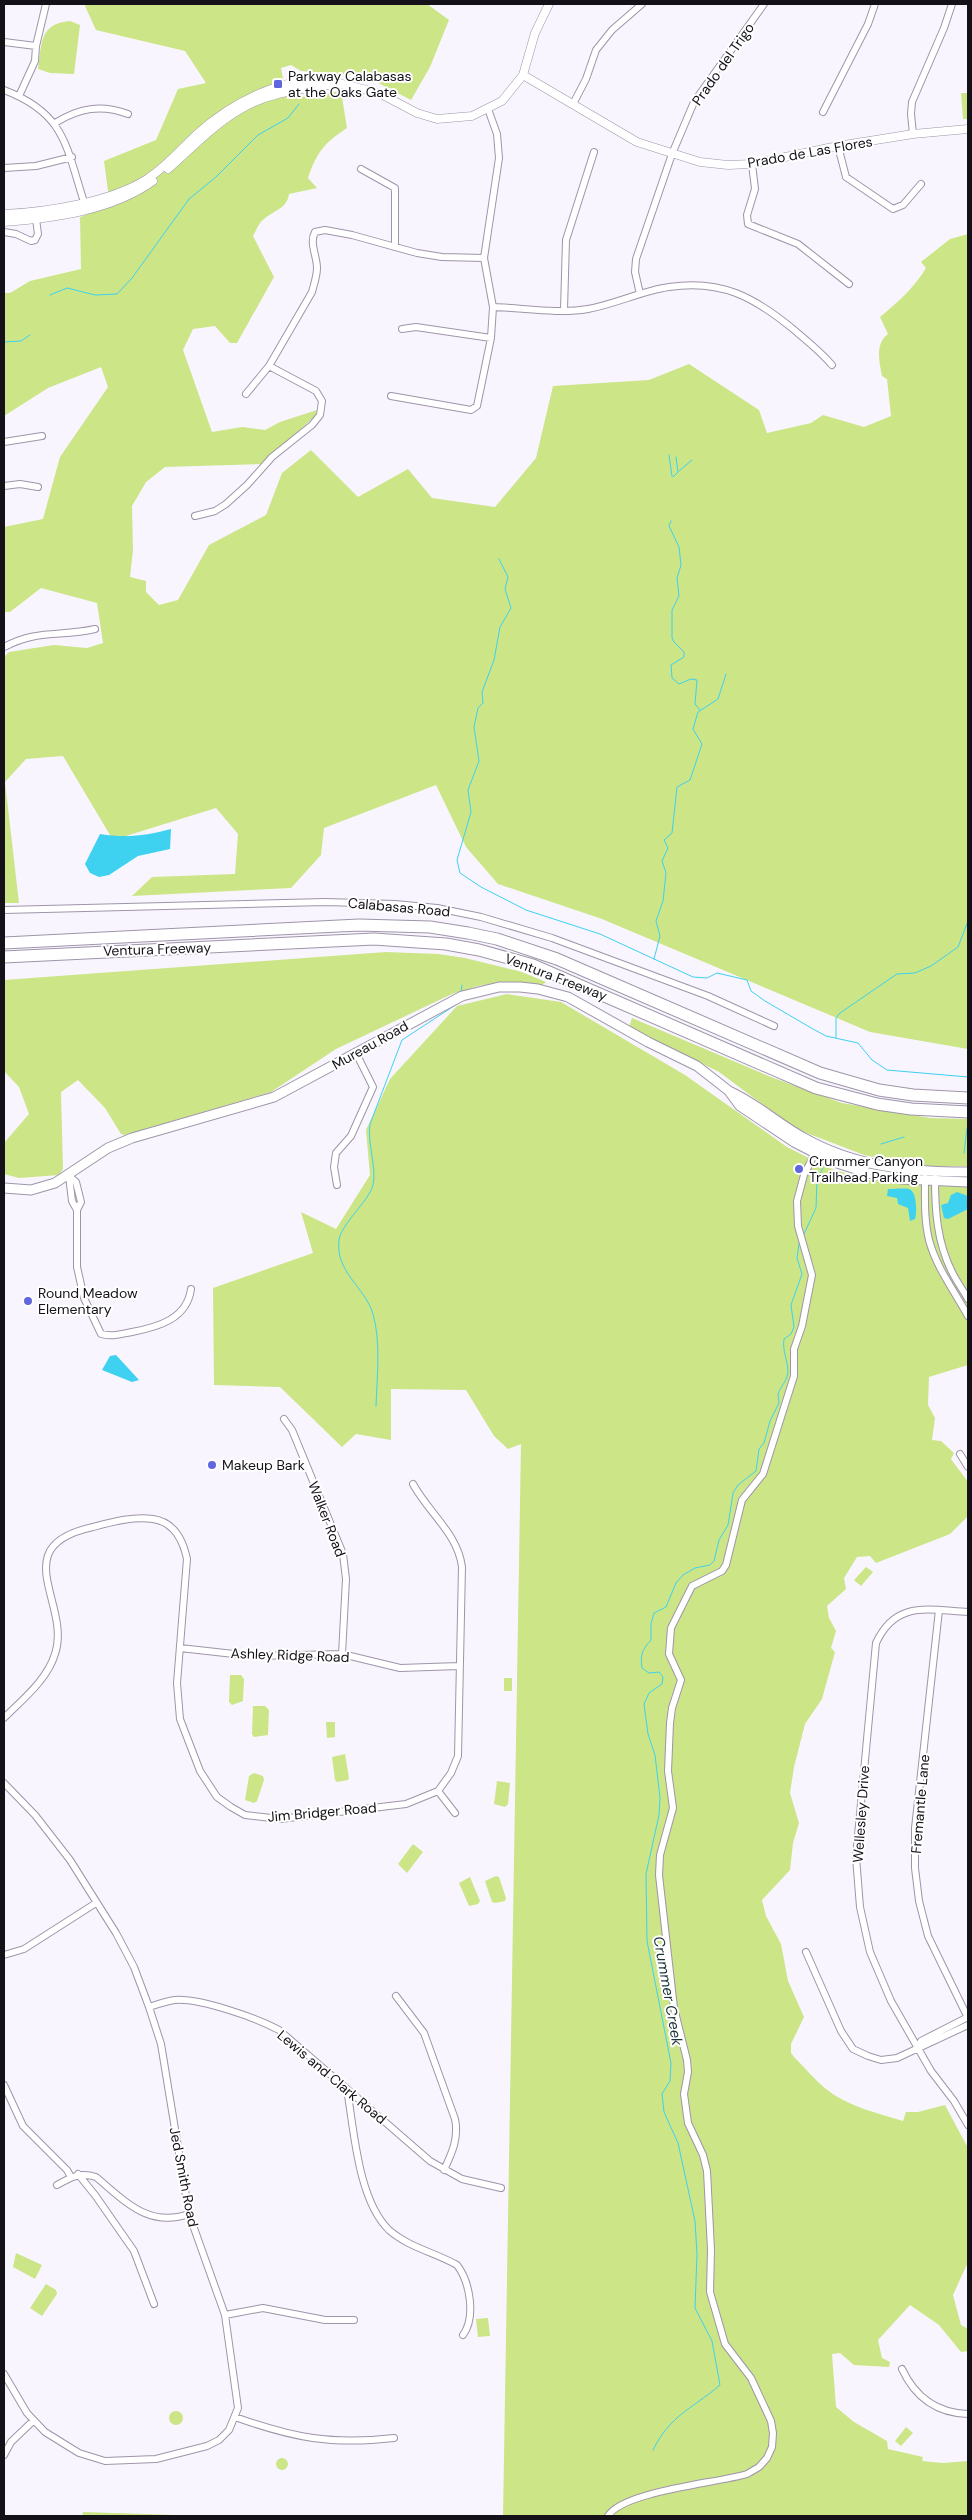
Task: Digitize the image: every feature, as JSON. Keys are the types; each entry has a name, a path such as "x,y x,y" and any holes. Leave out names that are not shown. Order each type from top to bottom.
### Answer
{"highway":[{"name":"Ventura Freeway","path":"4,943 360,925 430,927 468,933 497,939 558,959 820,1073 878,1090 914,1095 968,1098"},
{"name":"Ventura Freeway","path":"4,957 374,939 446,944 479,950 533,965 816,1088 877,1104 911,1109 968,1112"}],"main road":[{"name":"Mureau Road","path":"4,1188 31,1190 55,1183 120,1143 274,1097 462,996 499,987 520,987 553,992 581,1003 648,1042 697,1066 729,1091 740,1106 775,1131 868,1173 935,1182 968,1182"},
{"name":"Mureau Road","path":"817,1150 872,1164 925,1172 968,1172"}],"street":[{"path":"20,96 34,61 46,4"},
{"path":"4,222 85,205 127,189 147,179 214,119 239,102 285,88 306,84 354,85 379,93 417,113 437,119 472,116 502,101 523,75 535,33 549,4"},
{"path":"573,104 586,79 596,50 612,30 642,4"},
{"name":"Prado del Trigo","path":"640,294 635,272 636,259 672,154 694,102 764,4"},
{"path":"823,112 864,31 875,4"},
{"path":"912,134 910,114 912,102 944,28 952,4"},
{"path":"4,42 36,46"},
{"name":"Prado de Las Flores","path":"523,75 637,142 700,162 728,165 752,164 838,146 912,134 968,129"},
{"path":"4,90 20,96 41,109 55,123 72,158 85,205"},
{"path":"55,123 71,113 93,108 111,108 128,114"},
{"path":"391,396 475,410 491,338 493,307 484,258 499,158 497,134 488,109"},
{"path":"838,146 846,177 893,209 903,205 921,184"},
{"path":"564,310 566,240 594,152"},
{"path":"4,168 36,166 72,158"},
{"path":"752,164 755,189 747,215 748,224 798,244 849,284"},
{"path":"361,169 395,188 395,247"},
{"path":"4,214 36,215"},
{"path":"4,232 16,234 31,241 35,240 38,234 36,215"},
{"path":"246,394 269,366 312,292 317,266 312,241 315,232 319,230 334,232 442,257 484,258"},
{"path":"493,307 564,310 604,306 668,287 698,284 717,287 746,296 767,308 822,353 832,365"},
{"path":"402,328 416,328 491,338"},
{"path":"195,516 215,511 226,504 247,486 272,457 312,425 320,415 322,401 316,391 269,366"},
{"path":"4,442 42,436"},
{"path":"4,486 20,484 38,486"},
{"path":"4,647 18,640 38,634 79,632 95,629"},
{"name":"Calabasas Road","path":"4,910 308,902 395,904 437,908 481,917 552,938 708,996 774,1026"},
{"path":"338,1185 334,1168 336,1153 351,1136 373,1087 356,1053"},
{"path":"608,2516 623,2505 652,2495 747,2474 759,2467 772,2447 773,2433 771,2421 751,2378 725,2344 710,2292 711,2250 707,2170 703,2156 691,2133 687,2113 684,2094 688,2072 687,2060 674,2008 658,1875 660,1855 673,1808 668,1771 670,1724 672,1708 681,1680 669,1654 671,1628 692,1586 722,1571 726,1565 742,1500 763,1474 794,1376 794,1348 802,1326 812,1275 801,1239 798,1201 799,1187 817,1150"},
{"path":"925,1172 925,1211 929,1240 936,1259 968,1316"},
{"path":"936,1172 935,1214 939,1237 952,1273 968,1299"},
{"path":"69,1176 72,1201 77,1210 77,1267 84,1298 101,1334 110,1336 152,1328 169,1322 190,1298 191,1289"},
{"name":"Walker Road","path":"284,1419 292,1430 342,1554 346,1580 342,1654"},
{"path":"960,1454 968,1467"},
{"path":"413,1484 421,1498 452,1538 461,1558 458,1756 451,1773 438,1790 455,1813"},
{"name":"Jim Bridger Road","path":"4,1718 39,1682 56,1653 58,1635 46,1582 48,1557 53,1546 62,1536 73,1531 140,1518 155,1519 168,1524 179,1535 187,1559 177,1683 180,1719 200,1771 217,1797 245,1815 280,1819 406,1804 438,1790"},
{"name":"Wellesley Drive","path":"968,1612 914,1609 895,1616 884,1628 876,1643 856,1857 860,1907 870,1952 892,2001 931,2071 968,2124"},
{"name":"Fremantle Lane","path":"939,1610 915,1828 915,1868 919,1901 928,1936 968,2018"},
{"name":"Ashley Ridge Road","path":"180,1648 252,1656 342,1654 361,1657 391,1667 459,1666"},
{"name":"Jed Smith Road","path":"4,1782 36,1815 70,1860 116,1932 134,1967 149,2007 161,2044 189,2214 225,2315 238,2400 236,2417"},
{"path":"4,1955 24,1949 96,1903"},
{"path":"806,1952 841,2031 853,2049 881,2060 897,2058 918,2047 925,2047 968,2025"},
{"path":"396,1996 424,2033 455,2119 457,2130 455,2146 444,2170"},
{"name":"Lewis and Clark Road","path":"149,2007 182,2000 244,2015 279,2030 430,2161 462,2179 501,2188"},
{"path":"918,2047 921,2041 968,2018"},
{"path":"4,2085 23,2126 95,2195 134,2251 154,2304"},
{"path":"347,2089 365,2185 371,2204 390,2231 457,2265 464,2274 469,2296 470,2326 463,2335"},
{"path":"58,2185 74,2176 96,2177 146,2215 162,2218 189,2214"},
{"path":"225,2315 263,2308 325,2320 354,2320"},
{"path":"902,2369 917,2394 929,2403 955,2413 968,2414"},
{"path":"4,2374 33,2421 65,2446 91,2459 122,2462 156,2459 206,2446 225,2435 236,2417 285,2434 328,2442 394,2438"},
{"path":"4,2455 11,2442 33,2421"}],"green space":[{"path":"87,4 427,4 449,20 430,67 411,100 365,76 301,71 291,65 281,68 287,99 341,91 347,128 332,138 322,149 315,161 308,178 317,188 289,194 286,203 280,209 262,220 259,224 253,236 274,277 237,343 230,343 215,326 193,329 183,350 212,432 242,427 265,430 280,422 317,410 315,416 263,464 165,467 146,482 132,506 133,550 130,577 146,581 146,592 159,605 178,600 209,545 266,515 282,473 311,450 358,497 408,469 432,498 495,507 536,458 553,386 649,380 689,364 759,410 767,433 811,423 823,415 864,427 891,416 887,379 882,376 879,359 881,343 888,334 880,317 916,282 926,268 921,262 950,239 968,234 968,1049 870,1032 602,919 498,884 466,847 436,785 324,828 321,855 291,888 132,896 152,877 235,874 238,834 216,808 113,840 63,756 26,759 5,782 19,903 4,903 4,657 9,652 54,645 87,648 103,643 97,603 41,588 10,612 4,612 4,527 43,519 60,457 108,387 101,367 48,388 4,416 4,293 10,293 30,281 81,269 80,217 110,206 104,161 156,140 178,89 206,83 185,51 96,30 85,6"},
{"path":"70,21 80,25 74,74 50,73 38,69 42,43 47,31 52,26"},
{"path":"961,93 968,93 968,119 963,119"},
{"path":"386,952 438,954 465,958 522,972 546,982 542,985 502,982 478,986 452,994 336,1049 271,1092 125,1135 121,1134 105,1108 78,1080 61,1092 63,1169 59,1175 19,1178 4,1174 4,1143 29,1114 19,1087 4,1071 4,980"},
{"path":"507,994 561,1002 685,1075 787,1147 829,1168 868,1180 968,1185 968,1365 929,1377 928,1405 935,1418 932,1440 941,1441 954,1453 951,1459 968,1482 968,1516 950,1534 876,1563 870,1556 857,1557 844,1578 846,1589 827,1606 829,1618 836,1631 831,1648 835,1652 822,1699 805,1724 794,1767 790,1793 799,1823 793,1843 790,1870 762,1900 766,1916 781,1944 788,1981 804,2017 791,2044 791,2053 795,2058 818,2082 834,2095 873,2112 903,2121 906,2112 918,2112 945,2105 968,2148 968,2262 953,2295 961,2325 968,2329 968,2351 961,2352 939,2325 910,2305 878,2340 882,2358 890,2362 889,2367 854,2365 840,2353 832,2354 836,2407 854,2422 887,2441 888,2449 923,2457 922,2461 943,2463 967,2461 968,2516 503,2516 521,1444 508,1449 494,1436 466,1390 391,1389 391,1440 356,1434 342,1447 280,1387 214,1385 213,1288 313,1253 301,1212 336,1229 370,1175 366,1130 390,1079 457,1006"},
{"path":"632,1018 771,1077 842,1103 930,1118 968,1119 968,1166 919,1167 864,1155 804,1132 781,1118 719,1072 629,1027"},
{"path":"866,1567 873,1572 861,1586 854,1580"},
{"path":"230,1675 241,1675 244,1679 243,1701 232,1705 229,1702"},
{"path":"504,1678 512,1678 512,1691 504,1691"},
{"path":"253,1706 265,1706 269,1710 268,1735 254,1737 252,1734"},
{"path":"326,1722 335,1722 335,1737 327,1738"},
{"path":"345,1754 349,1778 348,1780 337,1782 335,1780 332,1757"},
{"path":"254,1773 263,1776 264,1780 257,1801 254,1803 245,1800 249,1776"},
{"path":"497,1781 510,1783 508,1804 505,1807 494,1804"},
{"path":"413,1844 423,1852 407,1873 398,1864"},
{"path":"496,1876 499,1877 506,1898 505,1901 495,1903 492,1902 485,1881"},
{"path":"470,1877 480,1901 478,1904 469,1906 459,1883"},
{"path":"16,2253 42,2265 35,2279 13,2267"},
{"path":"46,2284 56,2290 57,2294 42,2316 30,2308"},
{"path":"488,2318 490,2336 478,2337 476,2319"},
{"path":"176,2411 181,2413 183,2418 181,2423 176,2425 171,2423 169,2418 171,2413"},
{"path":"906,2427 913,2433 901,2446 895,2441"},
{"path":"284,2458 287,2459 287,2469 280,2470 277,2469 276,2462 277,2459"},
{"path":"83,2512 207,2516 82,2516"}],"water":[{"path":"171,829 170,849 138,856 109,875 99,877 90,873 85,864 100,834 136,836"},
{"path":"888,1189 909,1189 912,1191 916,1202 915,1219 910,1221 908,1208 898,1204 897,1198 887,1196"},
{"path":"957,1192 968,1196 968,1209 948,1219 944,1218 941,1205 948,1203 951,1195"},
{"path":"116,1355 139,1380 132,1382 102,1370 110,1356"}],"waterway":[{"path":"50,295 67,288 95,295 117,294 132,278 189,199 216,177 258,135 288,118 299,104"},
{"path":"4,342 21,341 30,335"},
{"path":"669,455 672,476"},
{"path":"673,477 678,472 676,457"},
{"path":"679,471 692,460"},
{"path":"671,521 669,526 679,547 681,565 677,578 679,596 672,610 672,638 684,652 684,657 671,665 672,678 679,684 691,679 697,680 695,704 700,710"},
{"path":"499,559 508,577 505,589 511,608 500,627 494,660 482,692 483,703 478,708 474,727 479,761 468,790 471,812 457,860 460,873 481,887 526,910 600,934 693,977 707,978 717,973 747,980 751,991 765,1001 826,1036 858,1043 872,1060 887,1070 968,1077"},
{"path":"654,959 660,936 656,921 663,901 666,873 662,861 668,848 664,840 672,833 677,787 690,780 702,744 693,729 698,712 718,699 726,674"},
{"path":"836,1038 836,1018 840,1013 897,974 915,973 931,966 958,947 968,921"},
{"path":"461,993 462,985"},
{"path":"376,1406 378,1360 377,1336 373,1314 369,1304 346,1270 339,1251 339,1240 345,1227 373,1185 374,1171 369,1132 370,1124 402,1040 460,1002"},
{"path":"964,1153 967,1128"},
{"name":"Crummer Creek","path":"881,1144 904,1137"},
{"name":"Crummer Creek","path":"803,1236 816,1208 817,1180 823,1168"},
{"name":"Crummer Creek","path":"653,2450 674,2420 720,2385 712,2341 695,2308 697,2254 695,2221 678,2143 664,2112 662,2094 670,2081 671,2063 647,1941 646,1874 659,1815 660,1798 655,1755 648,1734 644,1704 649,1693 662,1684 663,1677 659,1672 649,1673 642,1668 641,1660 644,1650 651,1640 651,1624 654,1613 666,1607 676,1583 683,1575 695,1568 710,1565 714,1561 719,1540 728,1525 733,1493 738,1485 756,1471 759,1449 764,1443 770,1421 779,1403 778,1394 788,1372 784,1339 791,1334 794,1327 791,1305 802,1274 797,1258 799,1244"}],"place":[{"name":"Parkway Calabasas at the Oaks Gate","path":"278,84"},
{"name":"Crummer Canyon Trailhead Parking","path":"799,1169"},
{"name":"Round Meadow Elementary","path":"28,1301"},
{"name":"Makeup Bark","path":"212,1465"}]}
